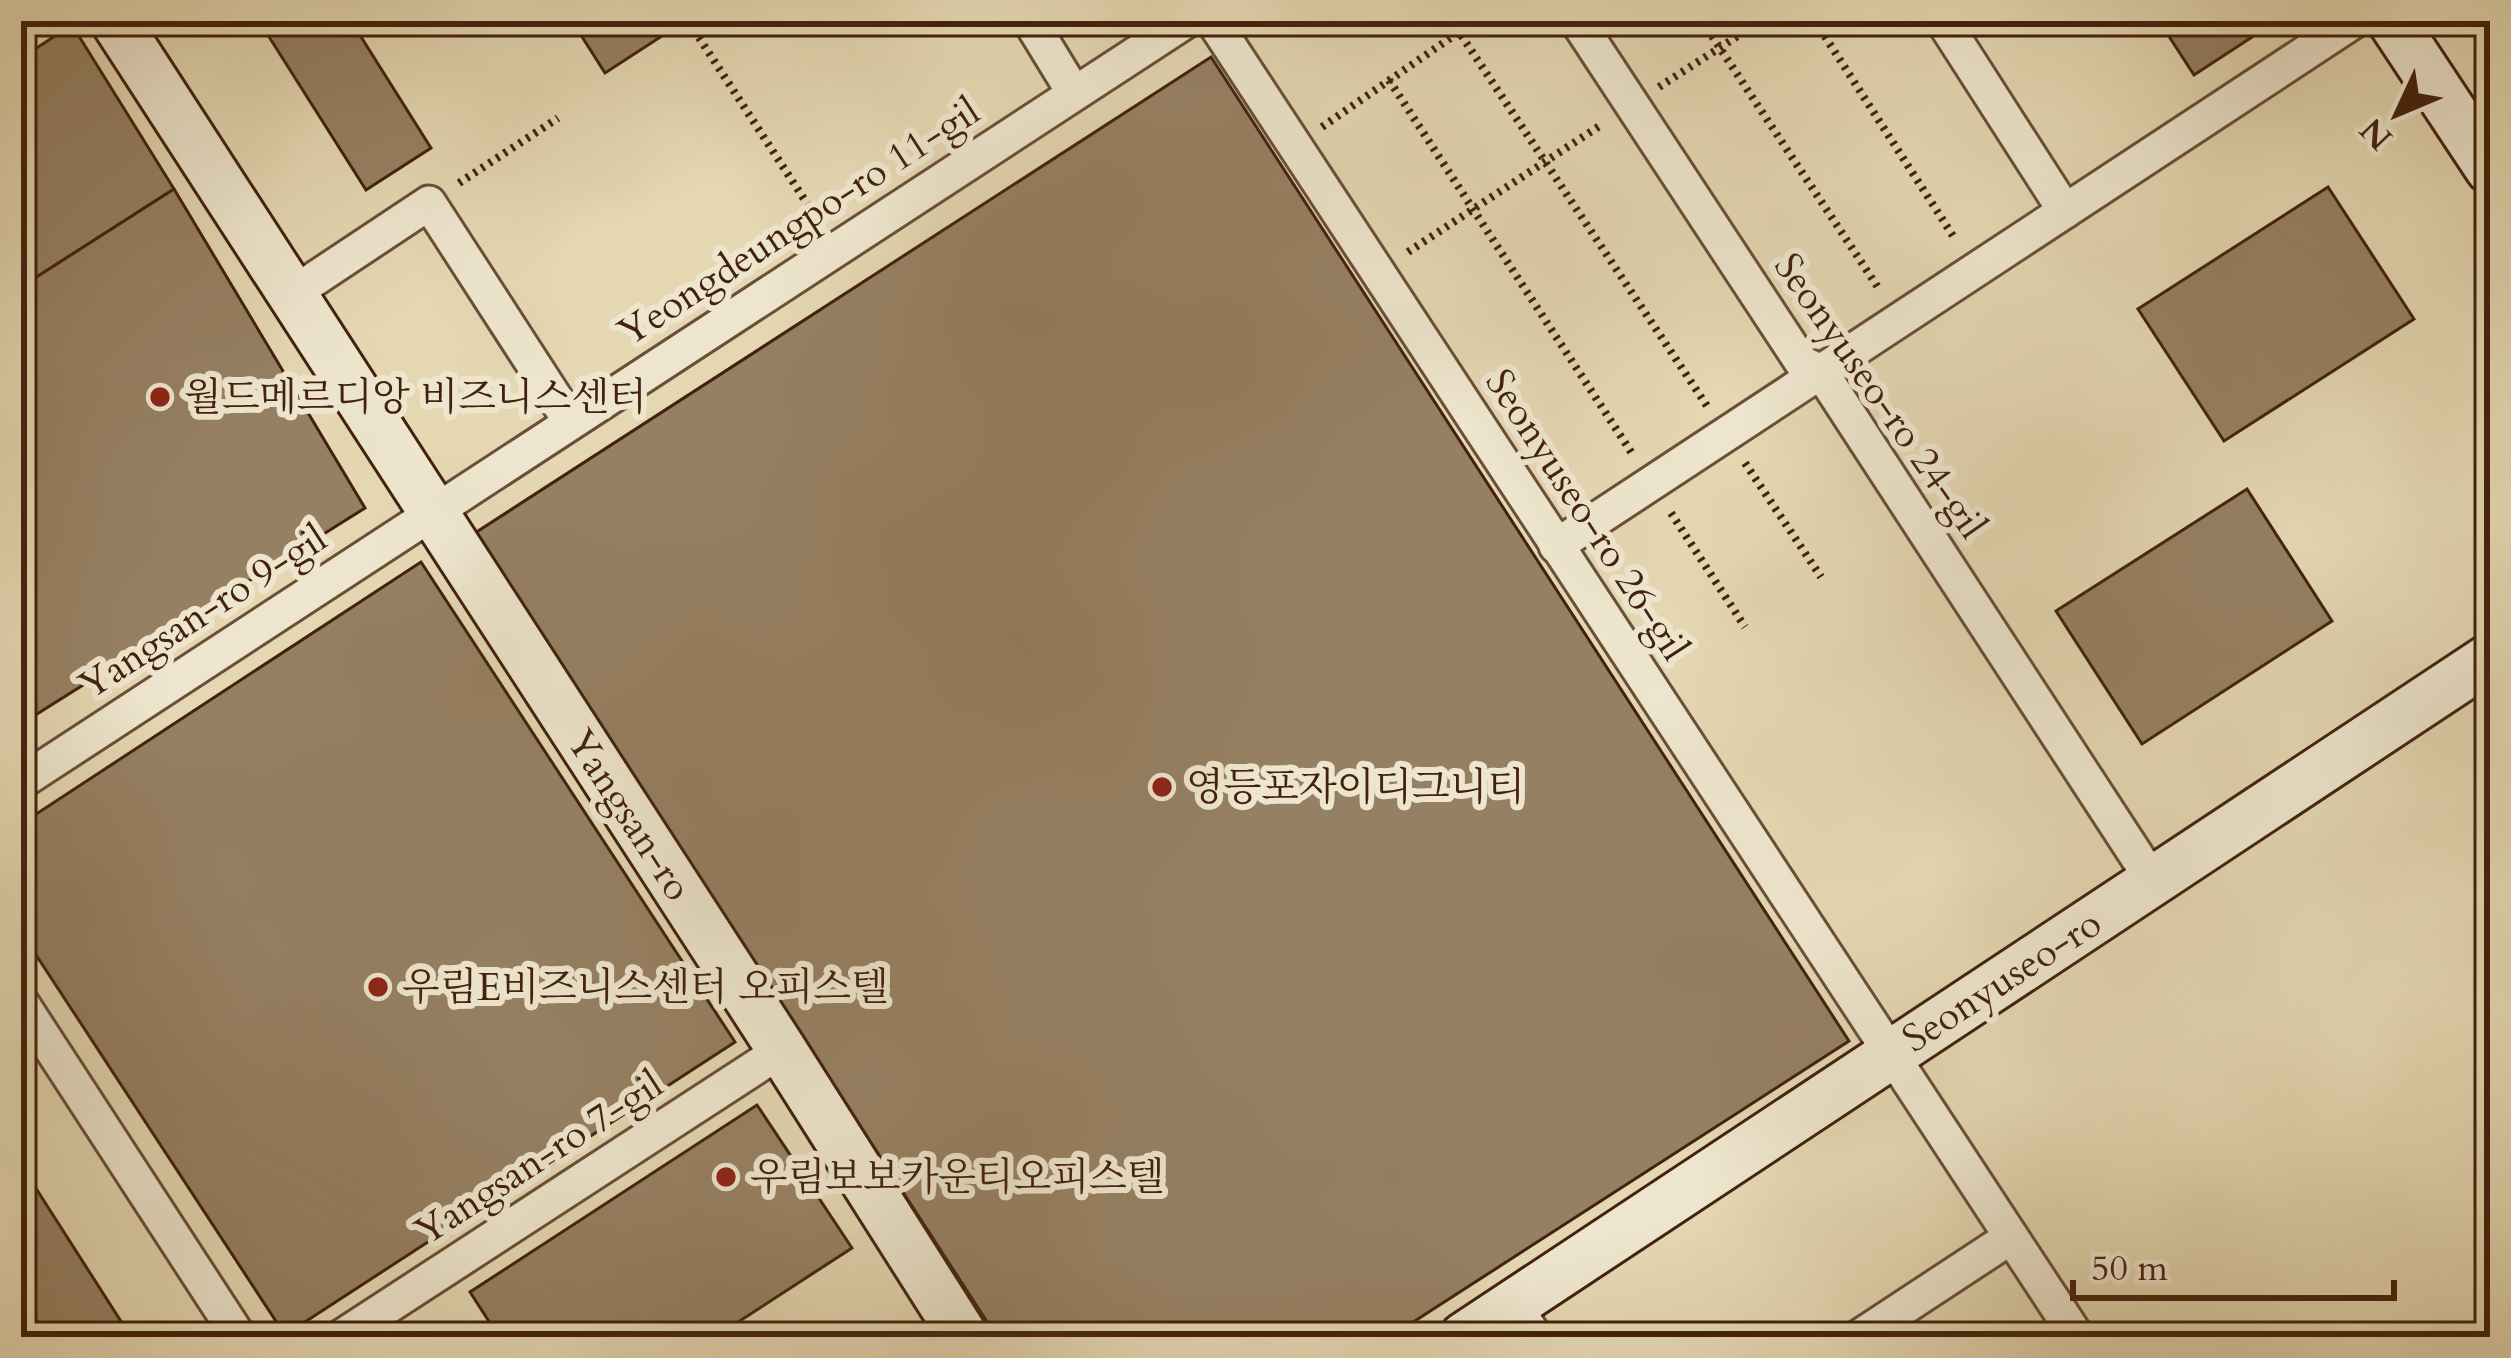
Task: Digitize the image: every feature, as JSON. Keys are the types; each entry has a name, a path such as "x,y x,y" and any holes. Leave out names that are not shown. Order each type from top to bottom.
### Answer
{"street":[{"name":"Yangsan-ro","path":"116,21 964,1337"},
{"path":"1030,21 1074,94"},
{"name":"Yeongdeungpo-ro 11-gil","path":"432,512 1186,21"},
{"name":"Seonyuseo-ro 26-gil","path":"1213,21 2077,1337"},
{"name":"Seonyuseo-ro 24-gil","path":"1577,21 1802,363 1821,372 2153,881"},
{"path":"1943,21 2065,211"},
{"path":"1556,546 2354,21"},
{"path":"2392,21 2490,169"},
{"path":"292,294 429,203 570,422"},
{"name":"Yangsan-ro 9-gil","path":"21,782 432,512"},
{"name":"Seonyuseo-ro","path":"1464,1337 1524,1321 1892,1054 2490,658"},
{"path":"21,1002 239,1337"},
{"name":"Yangsan-ro 7-gil","path":"340,1337 782,1050"},
{"path":"1859,1337 2011,1237"}],"path":[{"path":"1702,21 1899,321"},
{"path":"1377,272 1761,21"},
{"path":"1816,21 1975,270"},
{"path":"694,30 836,248"},
{"path":"1295,147 1460,32 1820,577"},
{"path":"1389,80 1745,627"},
{"path":"429,203 558,118"}],"building":[{"path":"259,21 351,21 431,148 366,190"},
{"path":"572,21 685,21 605,73"},
{"path":"2159,21 2241,21 2252,37 2194,75"},
{"path":"72,25 174,189 21,287 21,58"},
{"name":"영등포자이디그니티","path":"1211,57 1849,1041 1390,1337 997,1337 475,533"},
{"path":"2328,187 2414,319 2224,441 2138,309"},
{"name":"월드메르디앙 비즈니스센터","path":"174,189 365,508 21,724 21,287"},
{"path":"2247,489 2332,621 2142,744 2056,611"},
{"name":"우림E비즈니스센터 오피스텔","path":"421,562 735,1042 285,1335 21,932 21,824"},
{"path":"2490,725 2490,751 2478,733"},
{"name":"우림보보카운티오피스텔","path":"757,1105 852,1248 715,1337 499,1337 470,1292"},
{"path":"21,1165 131,1337 47,1337 21,1296"},
{"path":"841,1326 848,1337 823,1337"}],"place":[{"name":"월드메르디앙 비즈니스센터","path":"160,397"},
{"name":"영등포자이디그니티","path":"1162,787"},
{"name":"우림E비즈니스센터 오피스텔","path":"378,987"},
{"name":"우림보보카운티오피스텔","path":"726,1177"}]}
